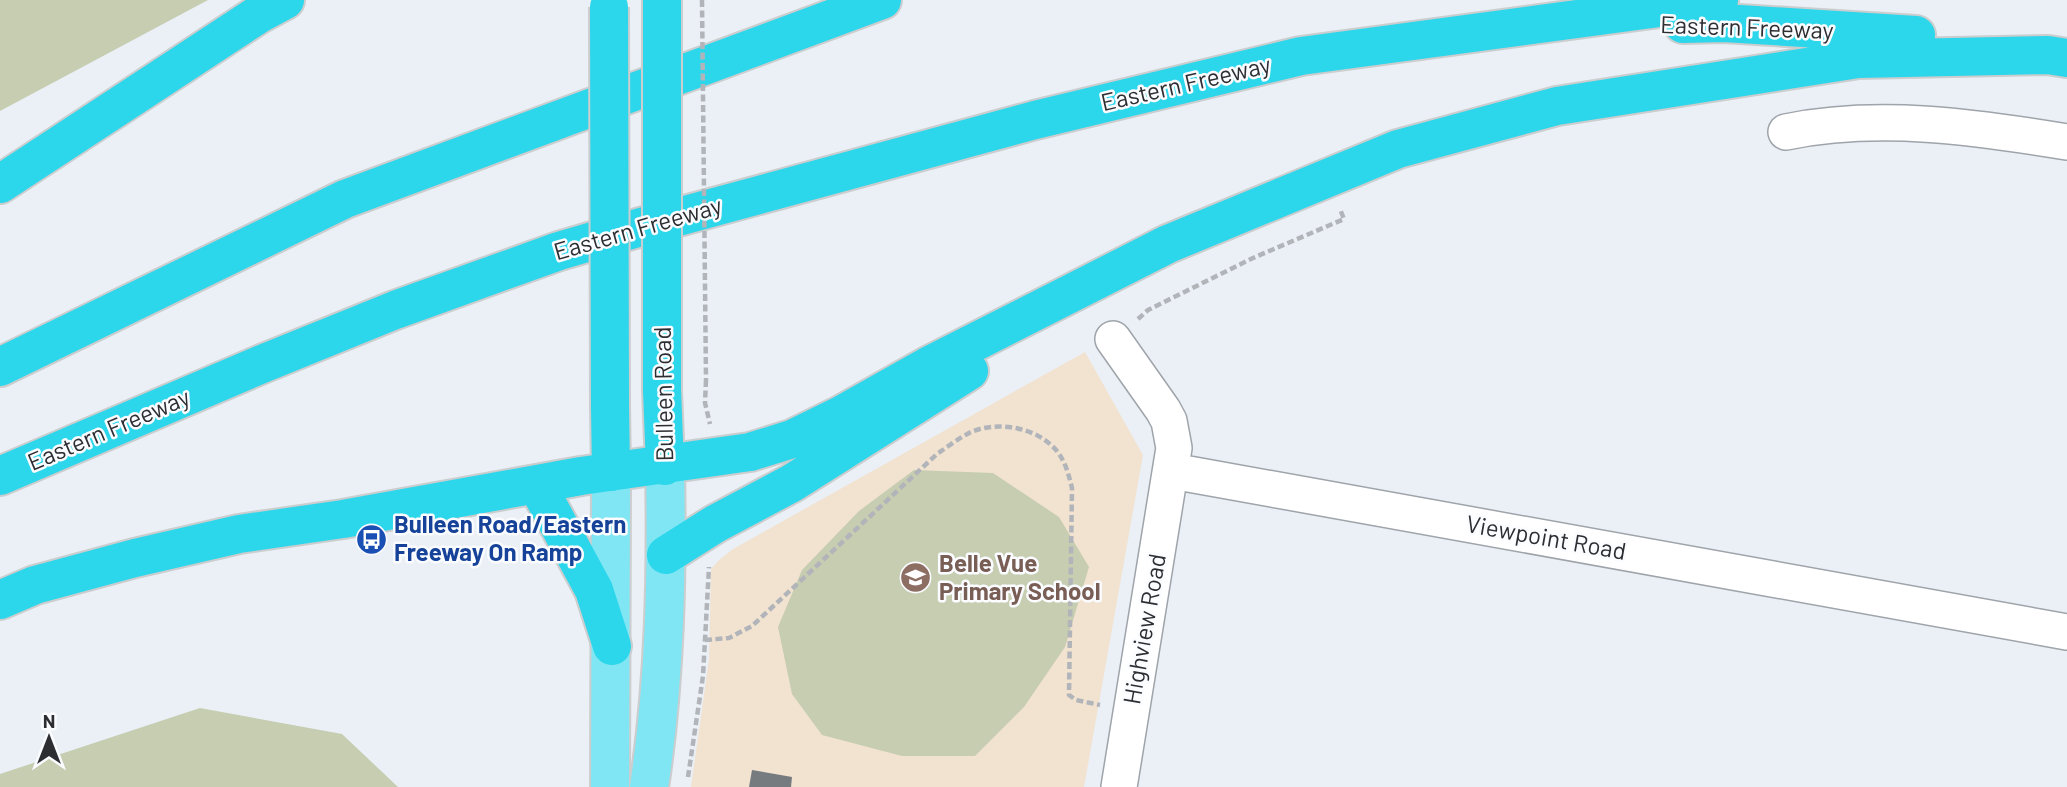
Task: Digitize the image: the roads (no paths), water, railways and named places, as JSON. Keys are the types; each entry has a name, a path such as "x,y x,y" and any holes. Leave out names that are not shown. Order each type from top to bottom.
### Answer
{"highway":[{"path":"0,184 259,14 285,0"},
{"name":"Bulleen Road","path":"662,0 662,390 665,466"},
{"path":"0,367 345,199 882,0"},
{"name":"Eastern Freeway","path":"0,477 286,354 395,310 559,251 1035,120 1301,56 1720,0"},
{"path":"609,4 611,471"},
{"name":"Eastern Freeway","path":"1301,56 1549,29 1724,23 1917,35 2067,58"},
{"path":"0,600 35,585 239,534 611,471 750,453 792,439 841,415 928,366 1168,244 1398,149 1558,106 1858,59 2048,55 2067,58"},
{"path":"666,555 715,524 792,482 1168,244"},
{"path":"537,485 594,590 612,646"}],"main road":[{"name":"Bulleen Road","path":"649,787 662,690 666,555 665,466"},
{"path":"610,787 611,471"}],"street":[{"path":"1786,132 1805,128 1896,123 1981,130 2067,142"},
{"path":"1113,339 1169,421 1174,448 1172,471"},
{"name":"Viewpoint Road","path":"1172,471 2067,632"},
{"name":"Highview Road","path":"1119,787 1172,471"}],"place":[{"name":"Bulleen Road/Eastern Freeway On Ramp","path":"371,539"},
{"name":"Belle Vue Primary School","path":"916,578"}]}
